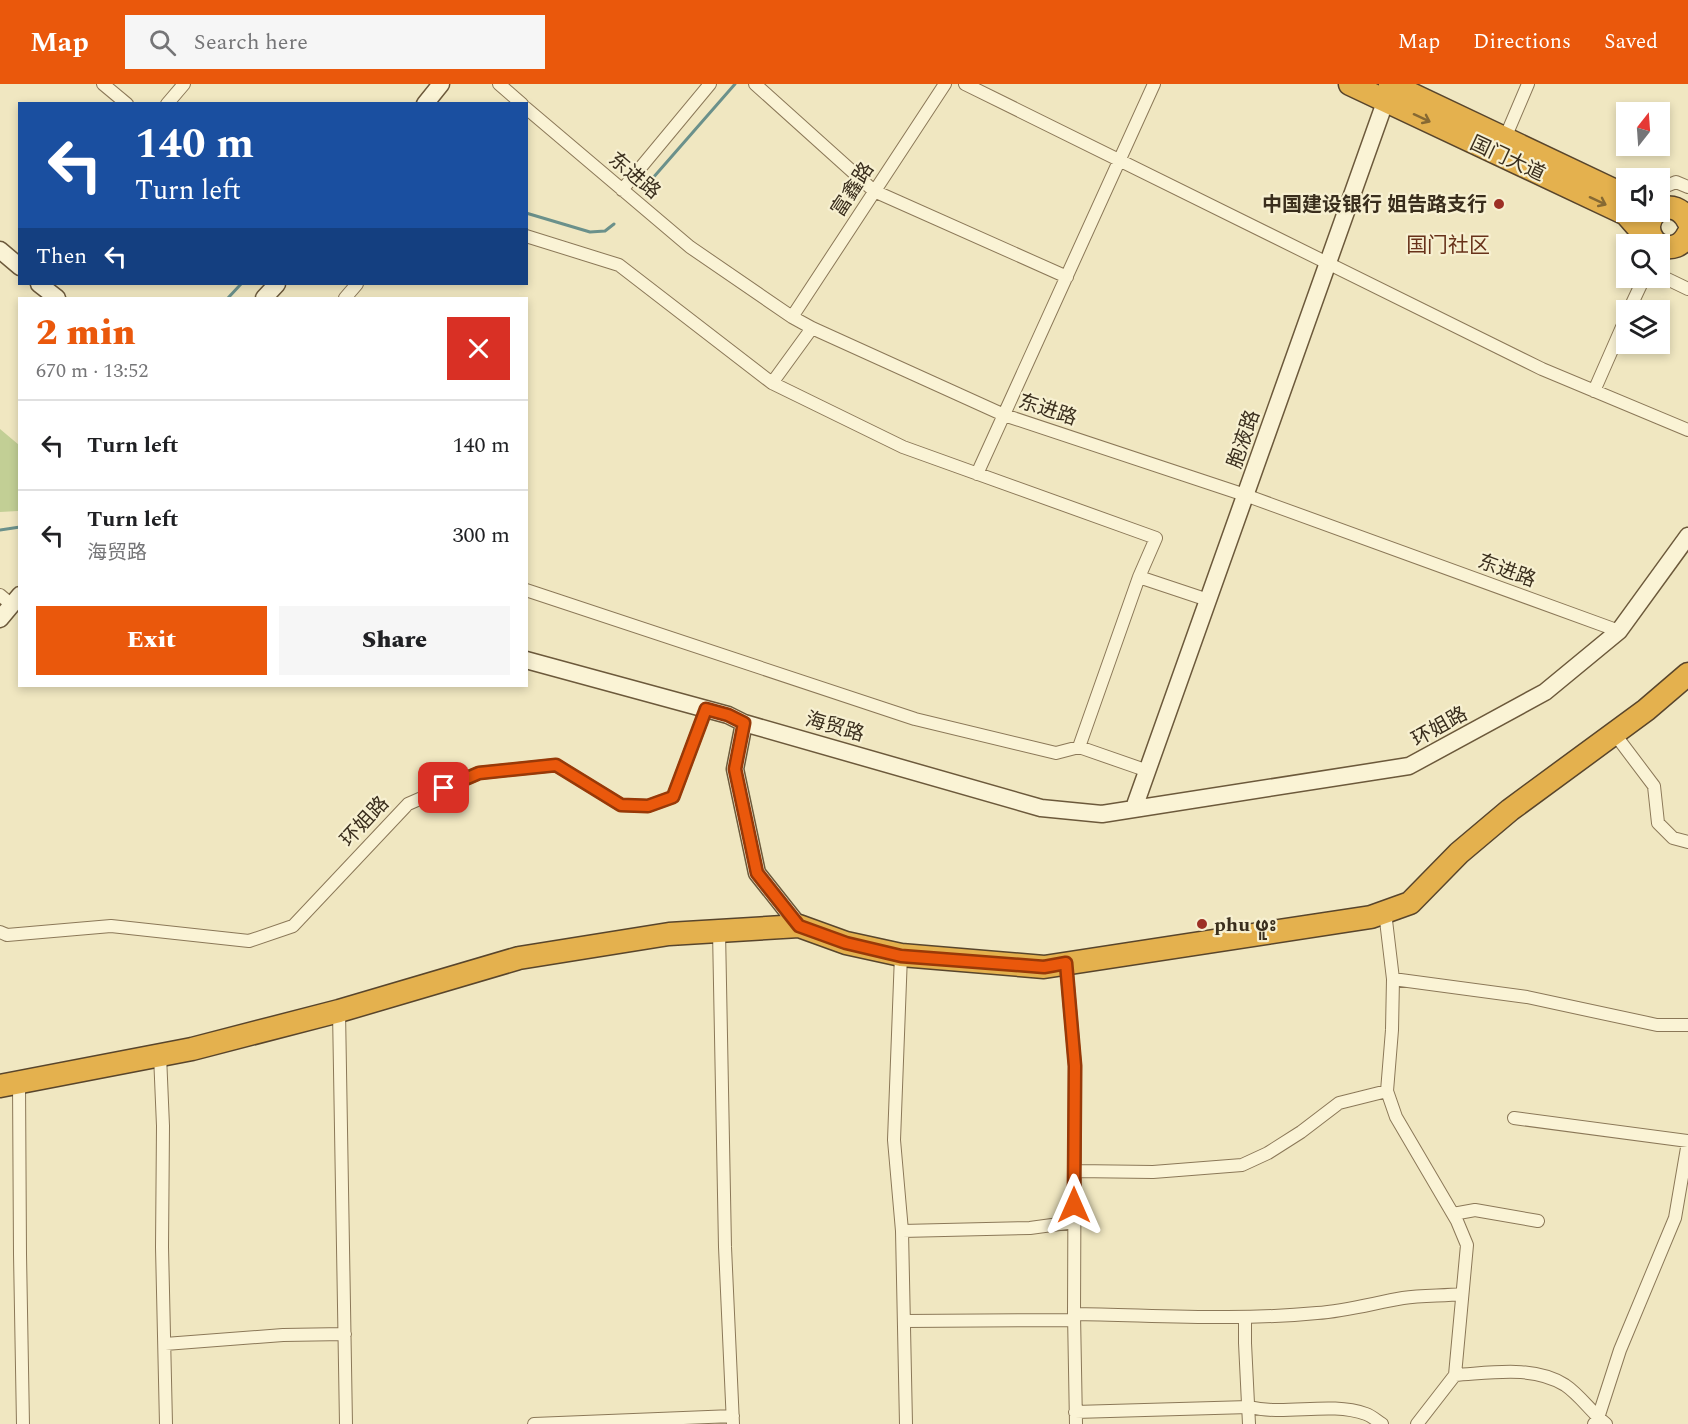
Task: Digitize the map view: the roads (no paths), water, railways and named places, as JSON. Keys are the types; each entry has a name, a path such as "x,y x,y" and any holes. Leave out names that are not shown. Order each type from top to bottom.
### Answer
{"highway":[{"name":"国门大道","path":"1350,84 1390,88 1504,138 1616,200"},
{"name":"国门大道","path":"1390,88 1616,200"},
{"path":"1650,234 1649,221 1675,221 1678,246 1670,248"},
{"path":"10,1084 192,1049 339,1011 519,958 669,934 799,926 846,943 901,956 1044,967 1371,917 1410,903 1459,853 1510,810 1614,734 1688,674"}],"street":[{"path":"103,84 125,102"},
{"path":"169,102 184,84"},
{"path":"427,102 441,84"},
{"path":"499,84 520,102"},
{"path":"622,190 710,84"},
{"path":"755,84 874,191 1067,277"},
{"name":"富鑫路","path":"792,317 945,84"},
{"path":"965,84 1542,369 1688,430"},
{"path":"977,474 1154,84"},
{"path":"1504,138 1528,84"},
{"name":"胞液路","path":"1134,808 1390,88"},
{"name":"东进路","path":"528,110 690,247 792,317 812,328 1004,415 1245,495 1619,631"},
{"path":"1670,184 1676,182 1688,187"},
{"path":"528,237 619,265 772,383 903,447 1156,538 1139,577 1079,747"},
{"path":"0,250 18,265"},
{"path":"1670,280 1688,289"},
{"path":"40,285 56,297"},
{"path":"265,297 276,285"},
{"path":"772,383 812,328"},
{"path":"1594,391 1616,341"},
{"name":"环姐路","path":"1134,808 1409,766 1545,692 1619,631 1688,536"},
{"path":"1139,577 1208,600"},
{"path":"528,591 915,719 1056,753 1079,747 1148,771"},
{"path":"0,619 10,598"},
{"name":"海贸路","path":"528,661 728,715 744,723 1041,808 1102,814 1134,808"},
{"name":"环姐路","path":"0,932 7,934 111,926 249,941 293,926 408,804 479,773 556,765 621,805 648,806 673,797 706,709"},
{"path":"744,723 735,769 757,873 799,926"},
{"path":"1614,734 1654,786 1658,823 1673,838 1688,842"},
{"path":"1385,912 1393,979 1387,1091 1396,1118 1453,1214 1467,1245 1455,1375 1417,1424"},
{"path":"534,1424 733,1420 725,1247 719,931"},
{"path":"901,956 894,1140 902,1231 906,1424"},
{"path":"1066,963 1075,1066 1076,1418 1249,1407 1263,1411 1341,1409 1367,1414 1382,1424"},
{"path":"1393,979 1527,997 1657,1025 1688,1025"},
{"path":"339,1011 346,1424"},
{"path":"160,1055 163,1126 162,1247 166,1424"},
{"path":"10,1084 20,1254 23,1424"},
{"path":"1075,1171 1153,1172 1242,1165 1268,1153 1301,1132 1339,1103 1387,1091"},
{"path":"1515,1118 1688,1141 1675,1218 1620,1350 1600,1422"},
{"path":"1453,1214 1475,1210 1539,1221"},
{"path":"902,1231 1030,1228 1074,1222"},
{"path":"904,1320 1074,1317 1245,1318 1318,1313 1405,1298 1462,1294"},
{"path":"1245,1318 1249,1424"},
{"path":"165,1344 283,1335 345,1334"},
{"path":"1455,1375 1520,1371 1544,1376 1566,1386 1600,1422"}],"waterway":[{"path":"652,179 735,84"},
{"path":"528,214 590,232 605,231 614,224"},
{"path":"229,297 240,285"},
{"path":"0,530 18,527"}],"place":[{"name":"中国建设银行 姐告路支行","path":"1499,204"},
{"name":"phu ဖူး","path":"1202,924"}],"district":[{"name":"国门社区","path":"1448,245"}]}
